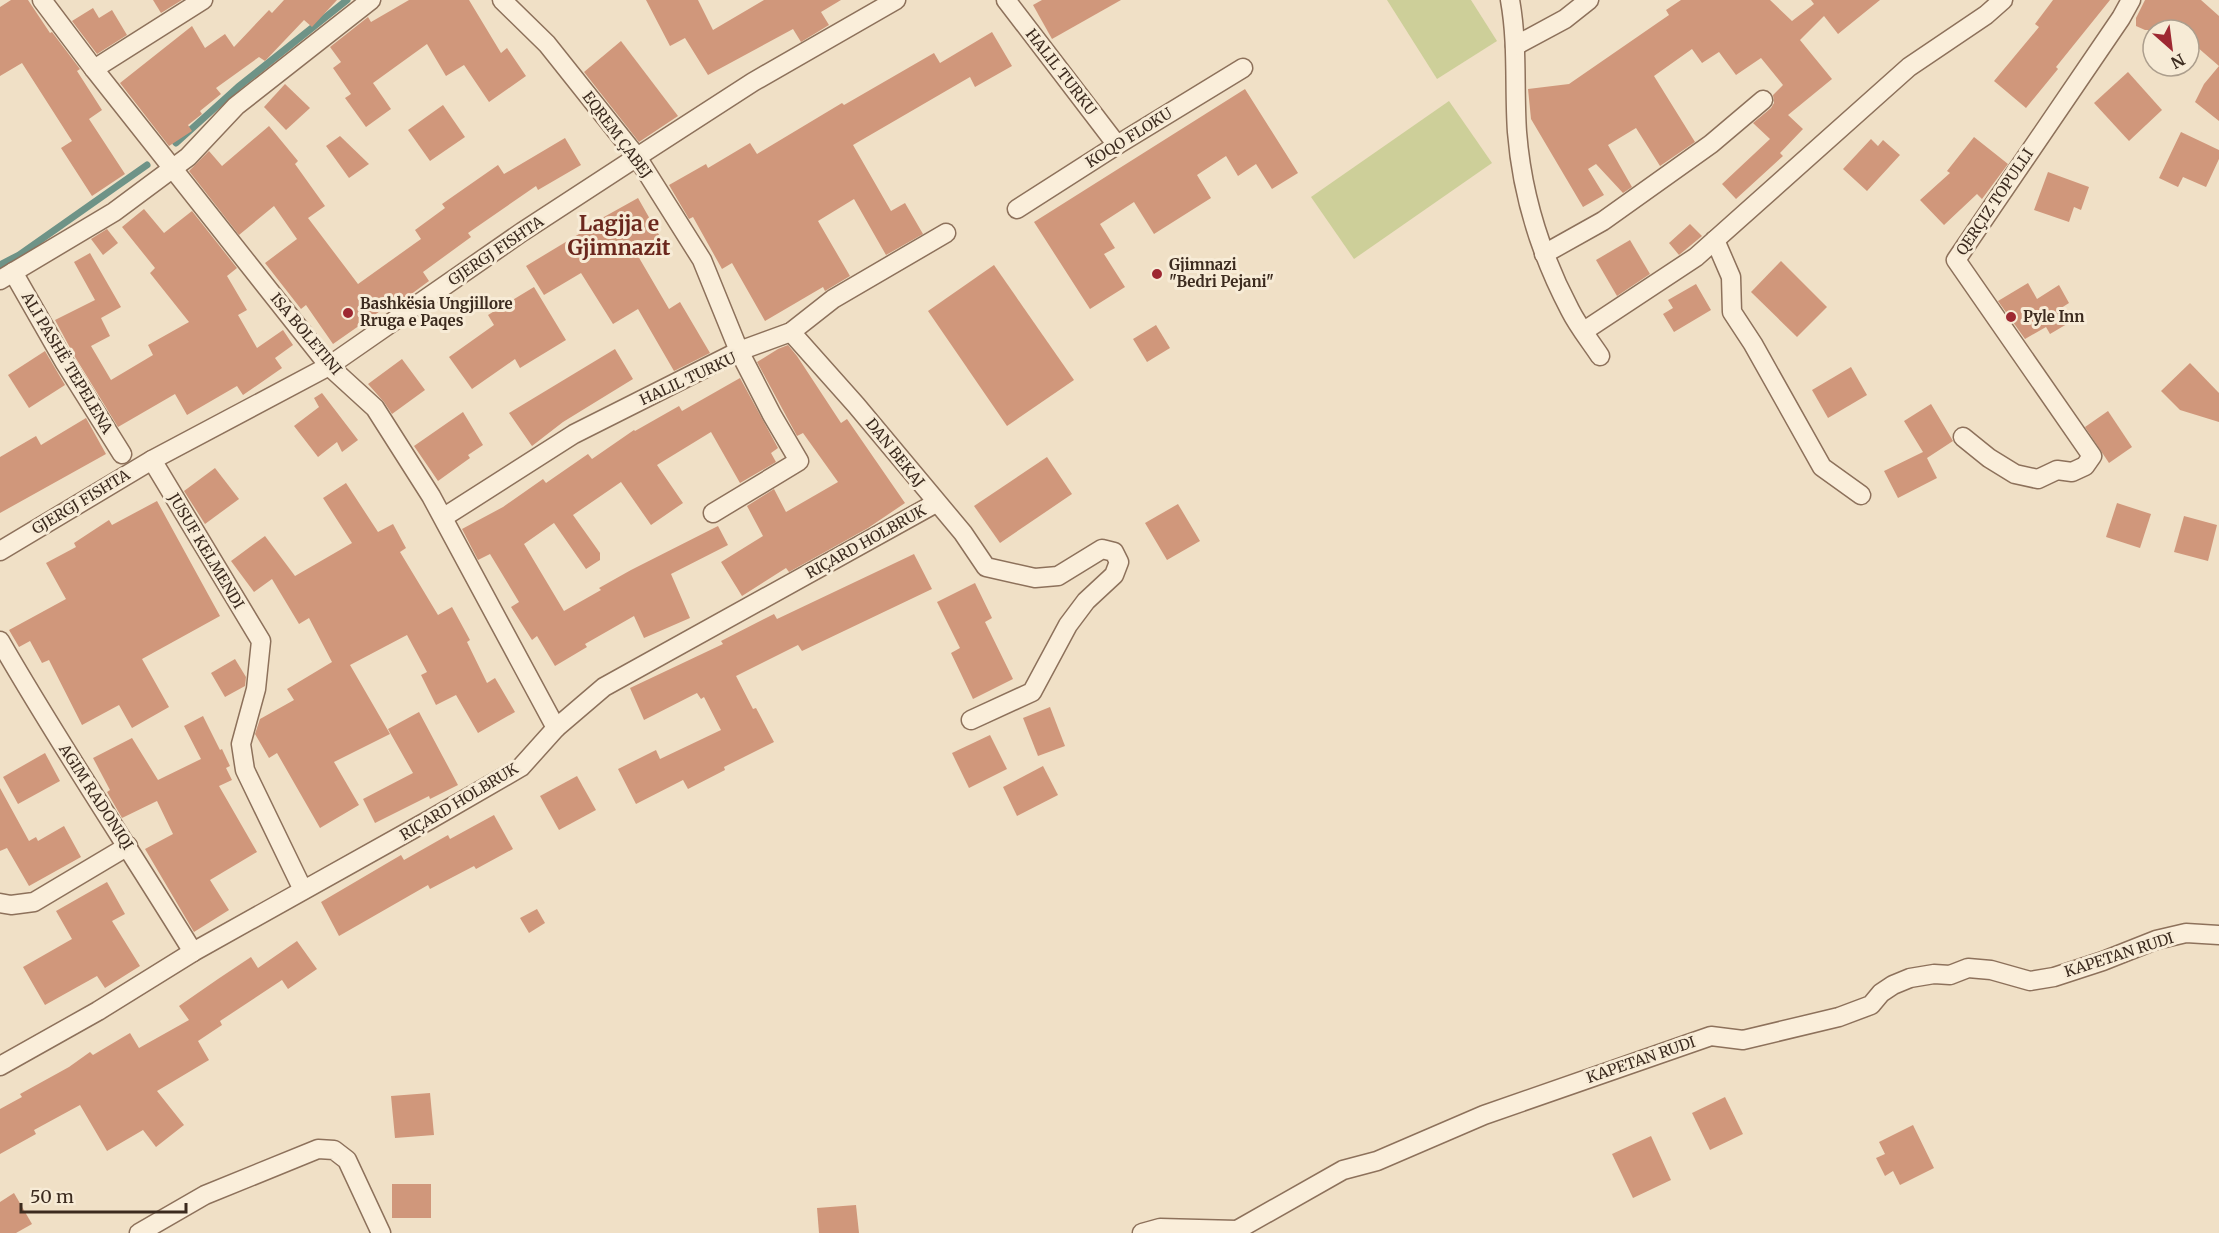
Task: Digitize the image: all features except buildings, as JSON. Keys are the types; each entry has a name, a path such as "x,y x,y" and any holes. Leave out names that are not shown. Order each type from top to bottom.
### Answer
{"street":[{"name":"ISA BOLETINI","path":"42,0 329,366 375,408 444,517 556,728"},
{"path":"94,69 203,0"},
{"name":"ALI PASHË TEPELENA","path":"122,454 65,363 6,276 114,212 188,157 236,106 371,0"},
{"name":"EQREM ÇABEJ","path":"502,0 547,44 637,157 702,260 739,351"},
{"name":"GJERGJ FISHTA","path":"0,551 152,460 329,366 522,232 753,82 896,0"},
{"name":"HALIL TURKU","path":"1006,0 1117,145"},
{"path":"1510,0 1514,22 1517,133 1529,206 1544,254 1571,312 1600,356"},
{"path":"1515,46 1565,19 1589,0"},
{"path":"1584,332 1696,257 1909,67 1986,15 2003,0"},
{"name":"QERÇIZ TOPULLI","path":"1963,437 1989,458 2015,474 2038,479 2057,470 2072,472 2085,466 2092,456 1956,260 2131,0"},
{"name":"KOQO FLOKU","path":"1017,209 1243,68"},
{"path":"1544,254 1612,215 1711,144 1763,100"},
{"path":"739,351 791,332 833,299 946,232"},
{"path":"1715,240 1731,277 1732,312 1753,344 1822,466 1861,495"},
{"name":"DAN BEKAJ","path":"791,332 856,405 963,533 986,567 1035,578 1058,576 1102,549 1114,552 1119,562 1114,575 1086,601 1068,625 1032,692 971,720"},
{"name":"HALIL TURKU","path":"444,517 574,434 739,351 772,415 800,461 713,513"},
{"name":"JUSUF KELMENDI","path":"152,460 261,641 256,689 241,744 245,770 303,890"},
{"name":"RIÇARD HOLBRUK","path":"0,1066 98,1011 193,952 521,766 556,728 604,687 936,503"},
{"name":"AGIM RADONIQI","path":"0,641 45,719 128,846 193,952"},
{"path":"0,903 11,905 34,902 128,846"},
{"name":"KAPETAN RUDI","path":"1142,1233 1160,1228 1237,1230 1343,1170 1377,1161 1484,1115 1711,1036 1743,1040 1839,1017 1871,1005 1881,993 1910,978 1934,974 1950,975 1968,969 1991,970 2030,981 2054,977 2103,961 2156,939 2186,933 2219,935"},
{"path":"139,1233 205,1195 318,1149 334,1150 347,1160 381,1233"}],"green space":[{"path":"1387,0 1471,0 1497,41 1437,79"},
{"path":"1449,101 1492,163 1354,259 1311,197"}],"waterway":[{"path":"176,143 238,87 347,0"},
{"path":"0,265 19,255 147,165"}],"place":[{"name":"Gjimnazi \"Bedri Pejani\"","path":"1157,274"},
{"name":"Bashkësia Ungjillore Rruga e Paqes","path":"348,313"},
{"name":"Pyle Inn","path":"2011,317"}],"district":[{"name":"Lagjja e Gjimnazit","path":"619,236"}]}
